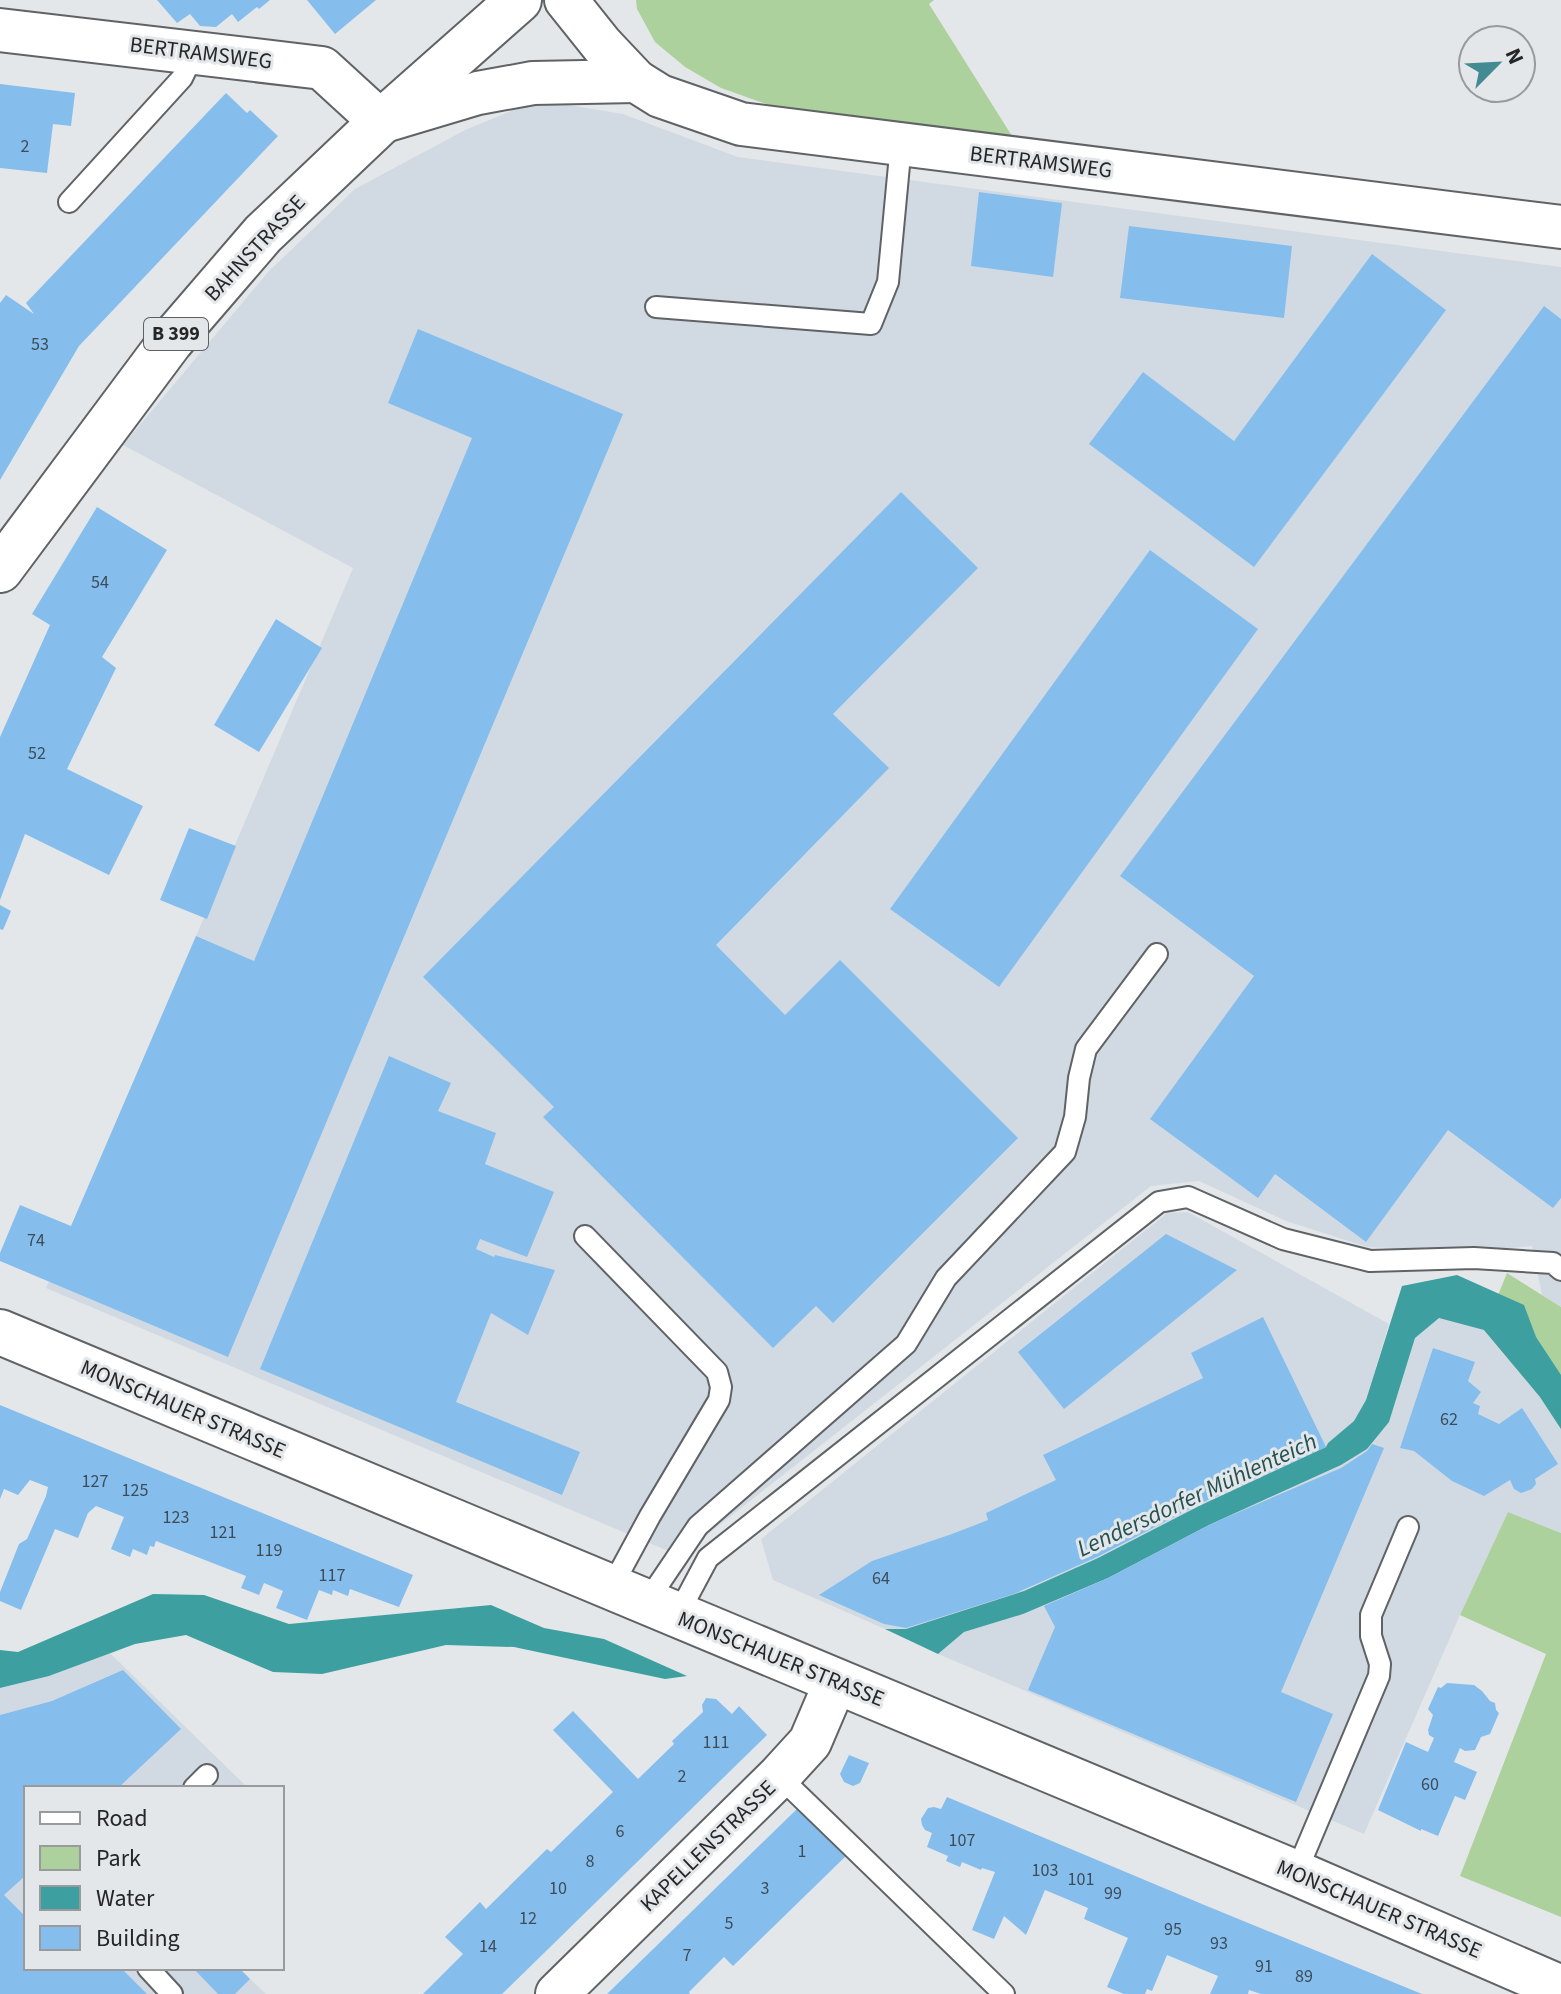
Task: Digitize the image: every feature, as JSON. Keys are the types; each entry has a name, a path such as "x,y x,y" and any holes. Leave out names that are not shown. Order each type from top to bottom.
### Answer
{"street":[{"name":"BAHNSTRASSE","path":"0,570 170,342 263,234 381,122 519,0"},
{"name":"BERTRAMSWEG","path":"566,0 636,81 660,96 741,124 1561,227"},
{"name":"BERTRAMSWEG","path":"0,30 322,68 381,122"},
{"path":"381,122 478,93 533,83 636,81"},
{"name":"MONSCHAUER STRASSE","path":"0,1332 1296,1873 1561,1988"},
{"name":"KAPELLENSTRASSE","path":"557,1994 810,1742 836,1681"}],"lane":[{"path":"69,202 182,78 195,51"},
{"path":"656,307 871,324 888,282 901,144"},
{"path":"645,1602 698,1526 906,1344 946,1278 1065,1152 1075,1117 1086,1049 1157,954"},
{"path":"645,1602 708,1558 1159,1202 1188,1197 1283,1239 1370,1261 1474,1258 1558,1262"},
{"path":"585,1236 717,1372 721,1387 719,1400 650,1516 645,1602"},
{"path":"1296,1873 1379,1676 1380,1664 1371,1636 1371,1615 1408,1527"},
{"path":"779,1776 1004,1994"},
{"path":"150,1970 172,1994"}],"shaded area":[{"path":"538,100 623,114 738,157 1561,267 1561,1307 1542,1295 1532,1246 1473,1251 1367,1247 1286,1221 1199,1181 1151,1186 680,1556 46,1288 353,568 123,445 269,271 355,189 465,130"},
{"path":"1188,1212 1389,1324 1366,1400 1354,1421 1326,1447 1024,1591 906,1630 885,1629 773,1580 761,1539 1167,1213"},
{"path":"1439,1317 1484,1330 1540,1397 1561,1429 1561,1533 1508,1512 1364,1834 938,1654 964,1632 1023,1614 1108,1578 1209,1525 1341,1465 1367,1449 1389,1422 1415,1338"},
{"path":"110,1653 246,1786 24,1786 24,1970 241,1970 266,1994 0,1994 0,1688 49,1676"}],"green space":[{"path":"636,0 934,0 929,4 1012,136 772,106 721,88 685,67 655,42 637,9"},
{"path":"1507,1273 1561,1307 1561,1429 1540,1397 1484,1330"},
{"path":"1508,1512 1561,1533 1561,1917 1460,1876 1546,1654 1460,1615"}],"water":[{"path":"1457,1275 1524,1305 1536,1337 1561,1375 1561,1429 1540,1397 1484,1330 1439,1318 1415,1338 1389,1422 1367,1449 1341,1465 1209,1525 1108,1578 1023,1614 964,1632 938,1654 885,1629 906,1629 1024,1591 1326,1447 1354,1421 1366,1400 1402,1286"},
{"path":"153,1594 204,1595 289,1624 491,1605 544,1628 604,1639 687,1676 665,1679 514,1647 446,1645 322,1674 273,1672 186,1635 135,1644 49,1676 0,1688 0,1650 18,1652"}],"building":[{"path":"157,0 270,0 238,22 232,14 216,27 200,26 190,14 177,23"},
{"path":"307,0 376,0 335,34"},
{"path":"0,84 75,93 71,126 53,124 47,173 0,168"},
{"path":"226,93 278,136 79,346 0,480 0,303 6,295 34,314 26,303"},
{"path":"979,192 1062,203 1053,277 971,266"},
{"path":"1129,226 1292,246 1284,318 1120,298"},
{"path":"1372,254 1446,310 1254,567 1089,444 1143,372 1234,441"},
{"path":"1544,306 1561,319 1561,1198 1553,1208 1448,1130 1366,1242 1275,1174 1258,1198 1150,1119 1254,976 1120,876"},
{"path":"418,329 623,414 228,1357 0,1261 0,1253 20,1205 71,1226 196,936 254,961 472,438 388,403"},
{"path":"901,492 978,568 833,714 889,768 716,945 785,1015 840,960 1018,1138 833,1323 816,1306 773,1348 543,1117 554,1107 423,977"},
{"path":"97,507 167,550 102,657 116,668 67,769 143,806 109,875 25,834 0,900 0,737 50,625 32,614"},
{"path":"1150,550 1258,629 999,987 890,909"},
{"path":"276,619 322,648 259,752 214,725"},
{"path":"189,828 236,846 207,919 160,900"},
{"path":"0,905 11,911 3,930 0,929"},
{"path":"389,1056 451,1083 438,1111 496,1133 485,1164 554,1192 527,1257 480,1239 476,1249 494,1257 555,1270 528,1335 491,1313 456,1402 580,1452 562,1495 260,1369"},
{"path":"1166,1234 1237,1270 1064,1409 1018,1352"},
{"path":"1263,1317 1326,1447 1199,1504 1097,1557 1014,1594 906,1628 884,1624 819,1595 872,1561 988,1520 986,1513 1056,1480 1043,1455 1203,1378 1191,1353"},
{"path":"1433,1348 1475,1362 1468,1381 1481,1392 1473,1403 1480,1406 1478,1414 1499,1424 1522,1408 1558,1464 1535,1479 1532,1489 1521,1493 1514,1489 1510,1480 1484,1496 1452,1481 1414,1451 1400,1448"},
{"path":"0,1405 413,1575 399,1607 350,1589 348,1596 333,1590 332,1595 319,1590 307,1620 276,1608 283,1591 264,1583 259,1595 241,1588 246,1576 156,1541 147,1555 133,1549 130,1557 111,1549 124,1517 96,1506 88,1513 78,1538 55,1529 21,1610 0,1601 0,1592 19,1544 27,1539 48,1487 30,1480 18,1495 4,1489 0,1499"},
{"path":"1372,1444 1384,1448 1281,1692 1333,1714 1296,1802 1028,1690 1055,1627 1044,1606 1108,1578 1211,1524 1341,1468 1367,1451"},
{"path":"123,1670 181,1729 120,1786 24,1786 24,1877 4,1895 24,1915 24,1970 123,1970 147,1994 0,1994 0,1715 52,1701"},
{"path":"1447,1683 1474,1685 1495,1703 1499,1713 1490,1734 1481,1737 1475,1750 1460,1748 1454,1762 1477,1772 1465,1800 1455,1796 1438,1836 1378,1810 1406,1742 1428,1752 1434,1738 1429,1735 1433,1715 1428,1709 1438,1687"},
{"path":"706,1698 716,1699 732,1714 739,1706 767,1735 502,1994 423,1994 463,1954 445,1937 480,1902 486,1909 547,1849 551,1852 613,1792 553,1730 573,1711 638,1779 703,1712 702,1705"},
{"path":"849,1755 869,1763 860,1783 853,1786 844,1782 840,1774"},
{"path":"947,1797 1422,1994 1261,1994 1249,1990 1248,1994 1210,1994 1218,1976 1167,1955 1152,1991 1147,1989 1145,1994 1124,1994 1107,1987 1128,1938 1084,1919 1088,1908 1045,1890 1026,1935 1004,1916 994,1939 972,1930 995,1872 962,1862 960,1867 946,1861 948,1856 927,1847 932,1833 925,1830 921,1819 928,1808 941,1809"},
{"path":"798,1808 847,1855 733,1966 724,1957 690,1994 607,1994"},
{"path":"195,1970 241,1970 250,1979 235,1994 218,1994"}],"water label":[{"name":"Lendersdorfer Mühlenteich","path":"1197,1495"}]}
